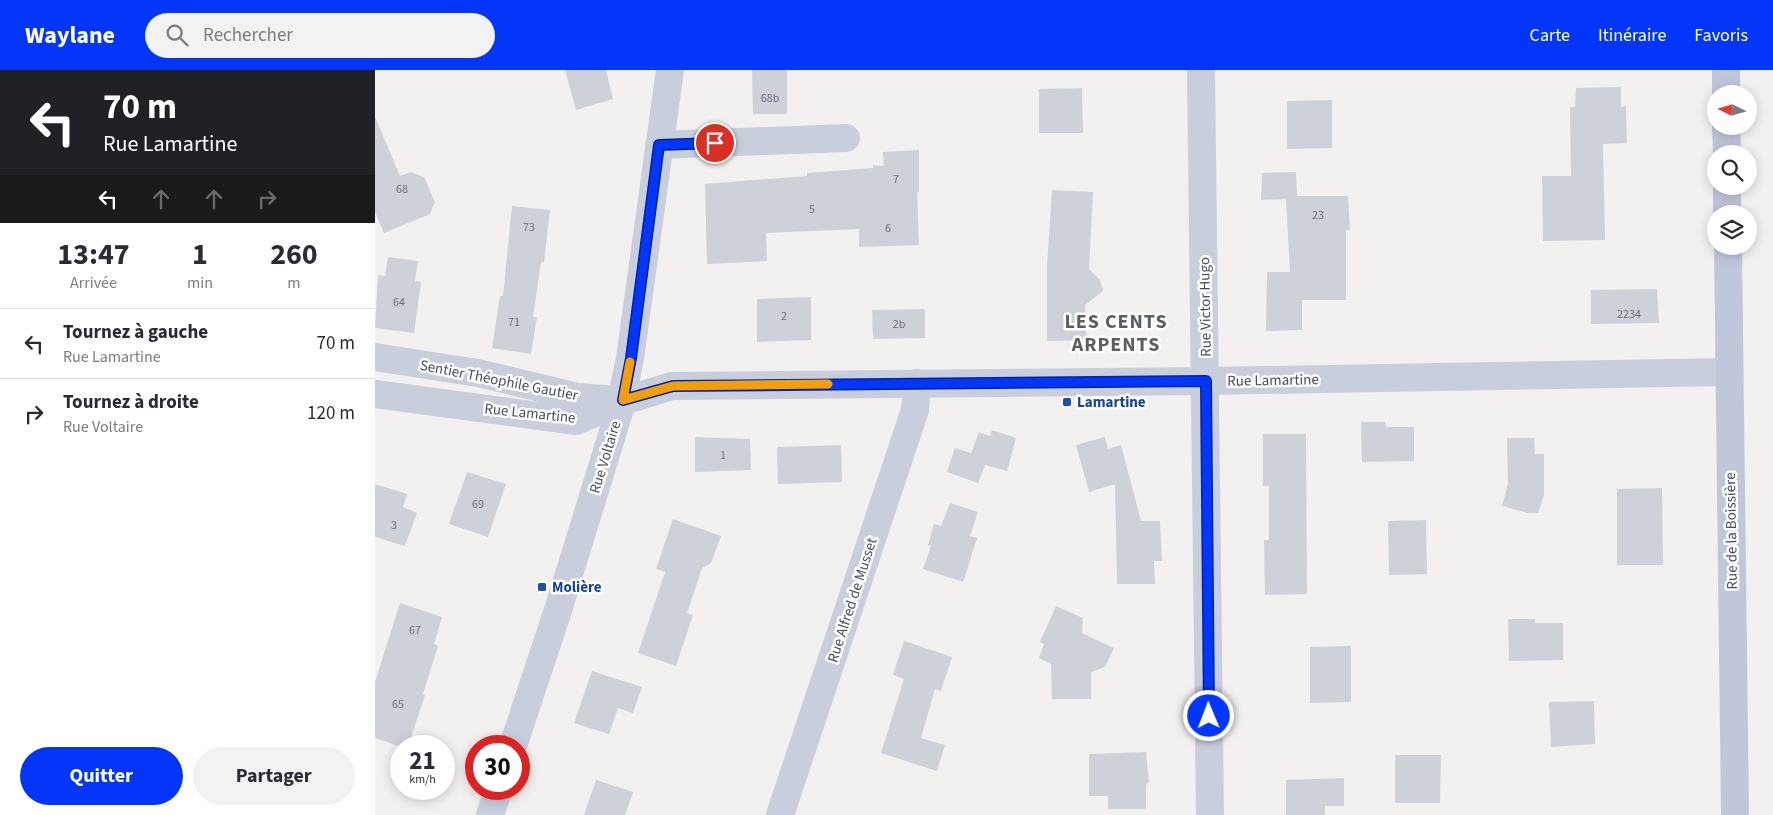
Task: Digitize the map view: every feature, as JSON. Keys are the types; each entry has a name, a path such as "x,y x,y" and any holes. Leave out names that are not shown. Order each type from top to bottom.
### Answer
{"main road":[{"path":"1726,70 1726,85"},
{"name":"Rue de la Boissière","path":"1727,255 1735,815"}],"street":[{"name":"Rue Voltaire","path":"517,735 558,610 623,400 631,358 670,70"},
{"name":"Rue Victor Hugo","path":"1201,70 1210,815"},
{"path":"659,145 846,138"},
{"name":"Sentier Théophile Gautier","path":"375,357 505,380 578,397 623,400"},
{"name":"Rue Lamartine","path":"375,394 576,421 623,400 673,386 1206,381 1729,372"},
{"path":"499,410 505,380"},
{"name":"Rue Alfred de Musset","path":"781,815 915,410 917,383"},
{"path":"490,815 495,800"}],"building":[{"path":"565,70 606,70 613,99 576,110"},
{"path":"752,70 787,70 787,114 753,114"},
{"path":"1621,87 1621,107 1626,106 1627,143 1603,144 1605,240 1543,241 1542,176 1571,176 1570,107 1575,107 1576,88"},
{"path":"1082,88 1083,133 1039,133 1039,89"},
{"path":"1332,100 1332,148 1287,149 1287,101"},
{"path":"375,117 400,176 411,172 424,177 435,202 430,214 384,233 375,212"},
{"path":"919,150 919,192 917,192 919,245 859,247 859,229 766,233 767,261 707,264 705,184 807,176 807,173 873,168 873,165 884,166 883,152"},
{"path":"1296,172 1297,196 1348,196 1350,230 1346,230 1346,300 1302,300 1302,330 1266,331 1267,272 1290,272 1286,199 1261,200 1262,173"},
{"path":"1052,190 1093,192 1089,269 1100,280 1103,291 1085,305 1087,340 1047,341 1047,266"},
{"path":"512,206 550,210 544,262 541,262 533,317 537,317 531,354 492,348 500,296 503,296"},
{"path":"388,257 418,261 415,281 421,282 414,333 375,328 378,275 385,276"},
{"path":"1657,289 1659,323 1591,324 1591,290"},
{"path":"811,297 811,340 757,342 757,299"},
{"path":"925,309 925,338 873,339 872,310"},
{"path":"1361,422 1385,422 1386,427 1414,427 1414,461 1362,462"},
{"path":"992,430 1016,438 1007,471 985,465 978,483 947,472 955,448 971,453 979,432 990,436"},
{"path":"1263,434 1306,434 1307,594 1265,595 1264,540 1269,540 1269,486 1263,486"},
{"path":"695,437 750,439 751,470 695,472"},
{"path":"1105,437 1108,449 1121,445 1141,521 1160,521 1162,561 1154,561 1155,584 1117,584 1115,484 1089,492 1076,445"},
{"path":"1507,438 1534,438 1535,454 1544,454 1544,495 1538,513 1528,513 1502,506 1508,484"},
{"path":"841,445 842,482 778,484 777,447"},
{"path":"467,472 506,484 488,537 449,524"},
{"path":"375,484 407,494 403,507 417,513 405,546 375,537"},
{"path":"1662,488 1663,565 1617,565 1617,489"},
{"path":"950,503 978,512 970,536 977,538 963,582 923,569 931,546 928,545 934,524 941,526"},
{"path":"673,519 721,536 711,563 702,568 687,613 693,615 676,666 638,653 665,572 656,569"},
{"path":"1426,520 1427,574 1389,575 1388,521"},
{"path":"400,603 442,617 434,644 438,646 412,735 390,735 390,743 375,738 375,682"},
{"path":"1056,606 1083,618 1082,633 1114,648 1105,667 1091,672 1091,699 1052,699 1051,664 1039,658 1044,644 1040,642"},
{"path":"1508,619 1535,619 1535,623 1563,623 1563,660 1509,661"},
{"path":"904,641 952,657 941,691 935,689 921,738 945,745 937,771 881,753 904,679 893,675"},
{"path":"1351,646 1351,702 1310,703 1310,647"},
{"path":"592,671 642,687 633,713 618,708 609,734 574,723"},
{"path":"1594,701 1595,744 1551,747 1549,702"},
{"path":"1146,752 1149,782 1146,785 1146,809 1108,809 1108,796 1089,796 1089,754"},
{"path":"1395,755 1441,755 1440,803 1395,803"},
{"path":"1344,778 1344,806 1325,806 1325,815 1286,815 1286,780"},
{"path":"596,780 633,792 625,815 584,815"}],"slow traffic":[{"path":"630,362 623,400 673,386 828,384"}],"place":[{"name":"Lamartine","path":"1067,402"},
{"name":"Molière","path":"542,587"}],"district":[{"name":"LES CENTS ARPENTS","path":"1116,332"}],"route":[{"path":"715,143 659,145 631,358 623,400 673,386 1206,381 1209,716"}]}
